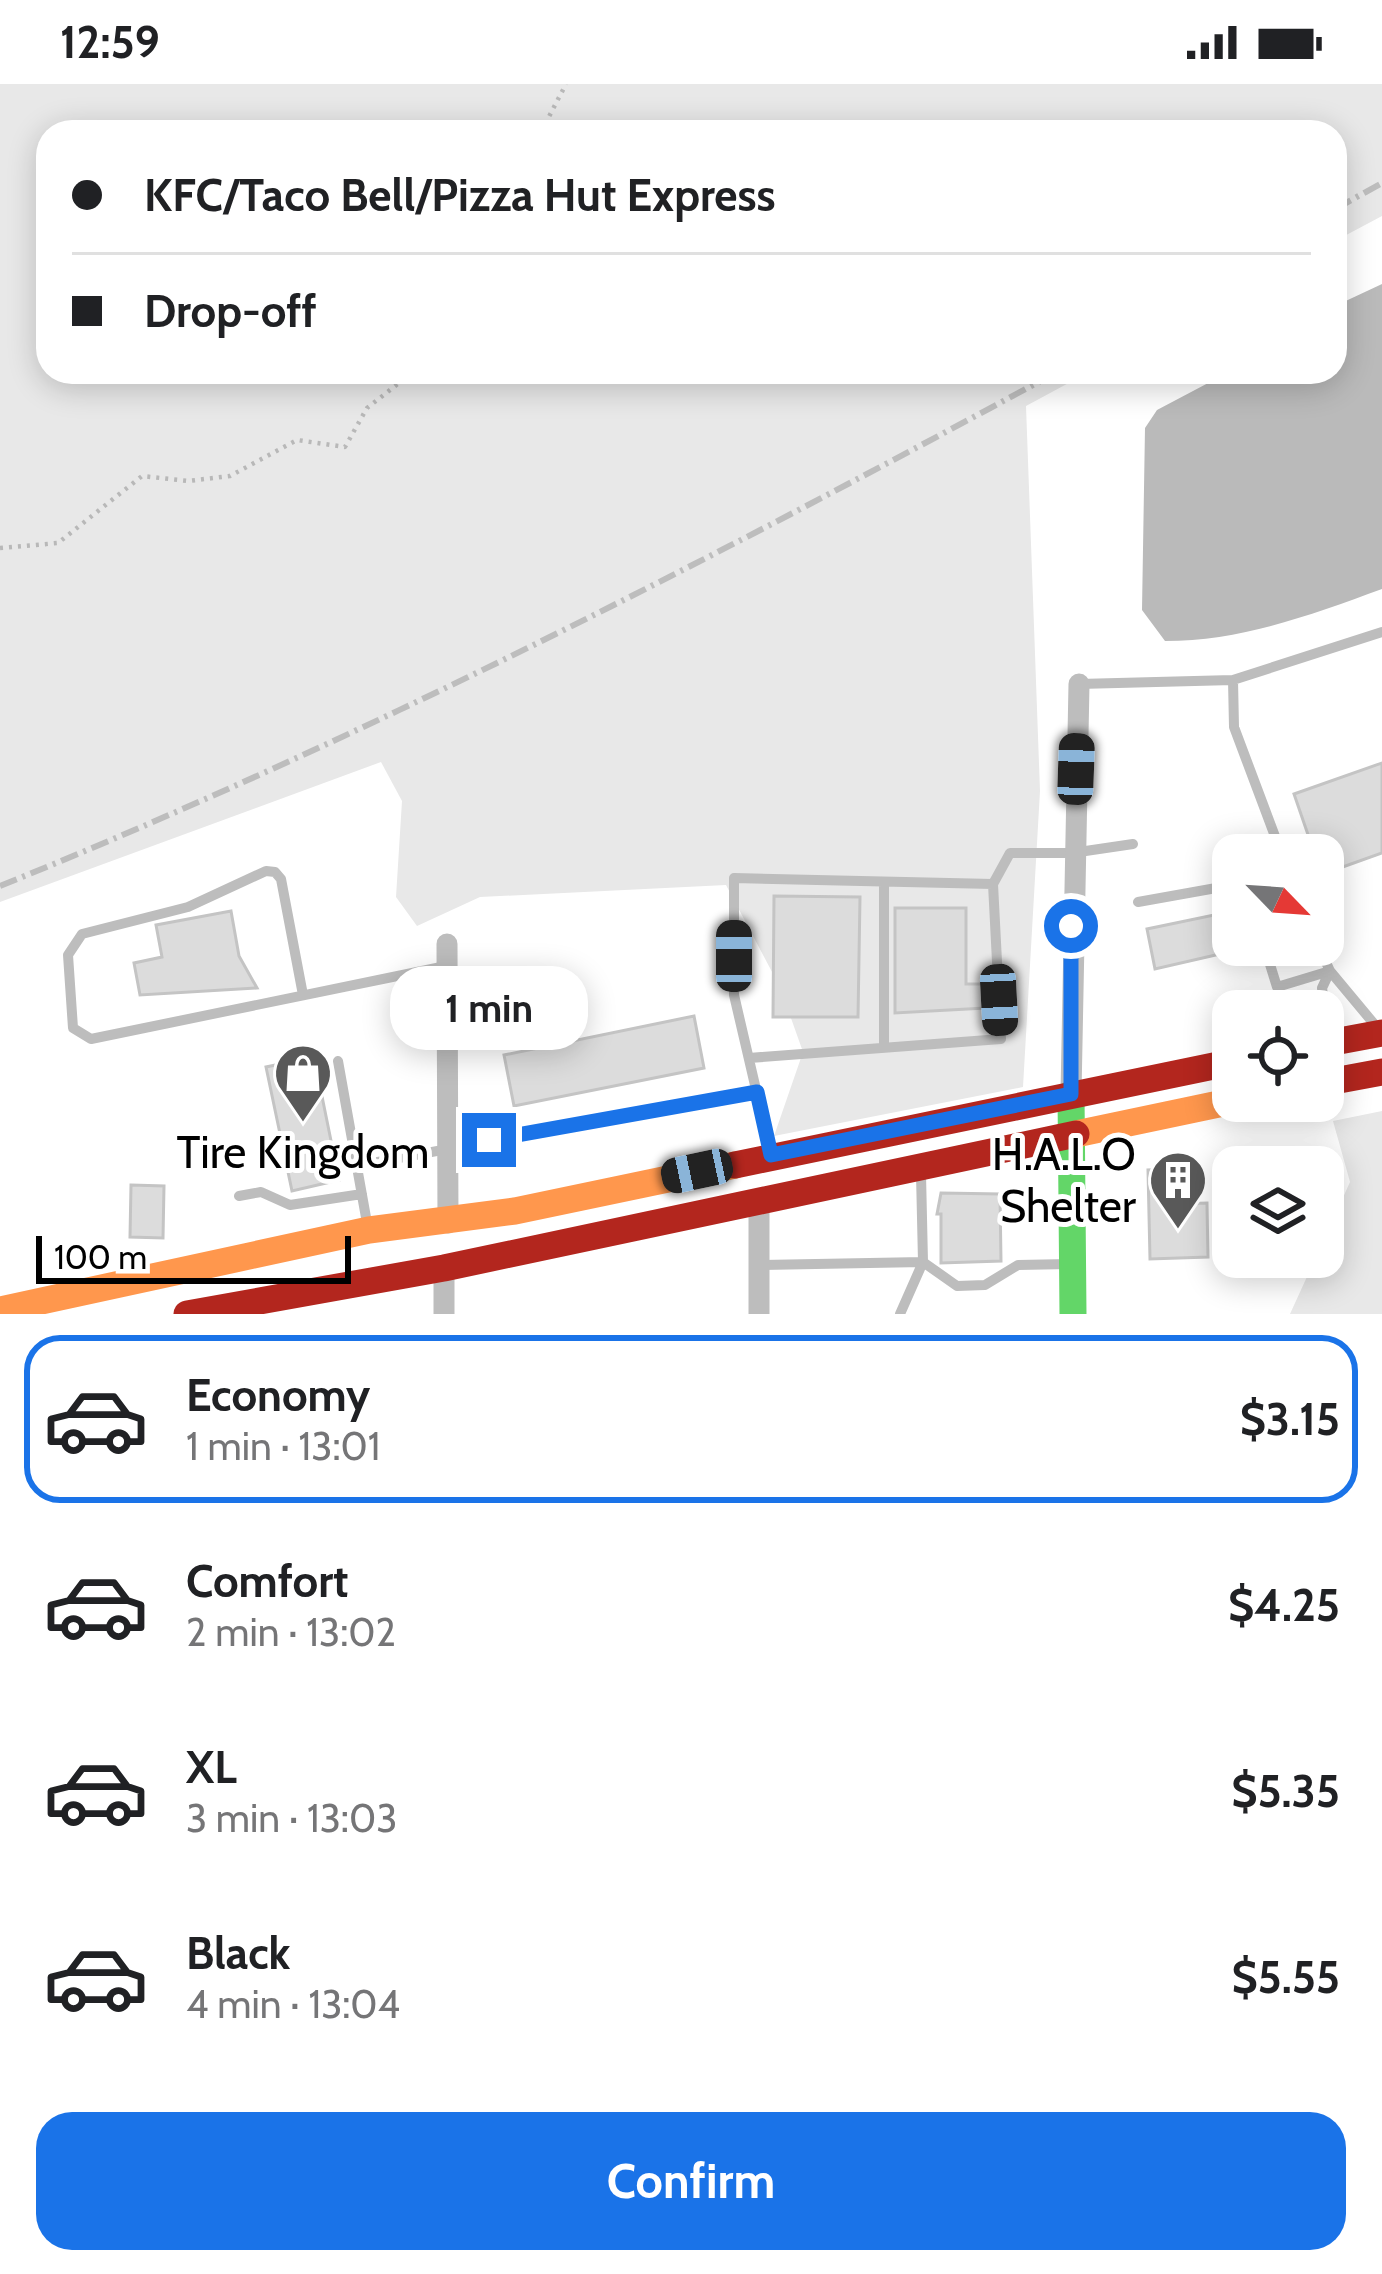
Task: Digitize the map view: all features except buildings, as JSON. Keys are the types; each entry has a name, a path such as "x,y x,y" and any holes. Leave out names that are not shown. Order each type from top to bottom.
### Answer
{"main road":[{"path":"1344,1040 1382,1033"},
{"path":"0,1310 369,1230 448,1223 515,1210 1212,1066"},
{"path":"1344,1079 1382,1072"},
{"path":"1071,1094 1073,1314"},
{"path":"187,1314 328,1292 380,1275 445,1268 1212,1105"},
{"path":"445,1268 464,1243 515,1210"},
{"path":"380,1275 448,1223"}],"street":[{"path":"1071,1094 1072,853 1079,684"},
{"path":"446,955 448,1223"},
{"path":"759,1199 759,1314"},
{"path":"444,1314 445,1268"}],"lane":[{"path":"1079,684 1233,680 1382,632"},
{"path":"1233,680 1234,727 1274,834"},
{"path":"749,1058 1000,1039 993,884 1010,853 1072,853 1133,844"},
{"path":"304,995 275,872 188,907 82,934 68,956 73,1028 91,1039 304,995 446,955"},
{"path":"771,1155 734,995 734,878 993,884"},
{"path":"884,882 884,1048"},
{"path":"1138,902 1212,889"},
{"path":"1270,966 1277,987 1330,971"},
{"path":"1328,966 1382,1033"},
{"path":"1322,990 1330,971"},
{"path":"338,1060 369,1230"},
{"path":"356,1166 757,1092"},
{"path":"901,1314 923,1262 921,1165"},
{"path":"239,1196 261,1192 290,1205 362,1194"},
{"path":"759,1264 923,1262 957,1286 985,1285 1018,1265 1072,1264"}],"path":[{"path":"547,120 566,84"},
{"path":"0,548 58,543 142,476 188,481 230,476 297,440 345,447 367,408 397,384"}],"shaded area":[{"path":"0,84 1382,84 1382,216 1347,235 1347,120 36,120 36,384 1067,384 1026,406 1040,791 1023,1087 774,1136 803,1052 780,987 726,885 480,897 417,926 396,897 402,801 381,762 0,902"},
{"path":"1382,284 1382,589 1248,631 1165,641 1142,610 1145,428 1157,410 1206,384 1347,384 1347,300"},
{"path":"1382,1111 1382,1314 1290,1314 1306,1278 1344,1278 1344,1195 1350,1182 1344,1146 1340,1146 1333,1122"}],"railway":[{"path":"1347,202 1382,183"},
{"path":"0,886 270,770 536,644 1035,384"}],"traffic: fast":[{"path":"1071,1094 1073,1314"}],"traffic: slow":[{"path":"1076,1134 1212,1105"},
{"path":"0,1310 369,1230 515,1211 735,1165"}],"traffic: jam":[{"path":"1344,1040 1382,1033"},
{"path":"735,1165 1212,1066"},
{"path":"1344,1079 1382,1072"},
{"path":"187,1314 444,1268 1076,1134"}],"place":[{"name":"Tire Kingdom","path":"303,1124"},
{"name":"H.A.L.O Shelter","path":"1178,1231"}],"route":[{"path":"489,1140 757,1092 771,1155 1071,1094 1071,926"}]}
